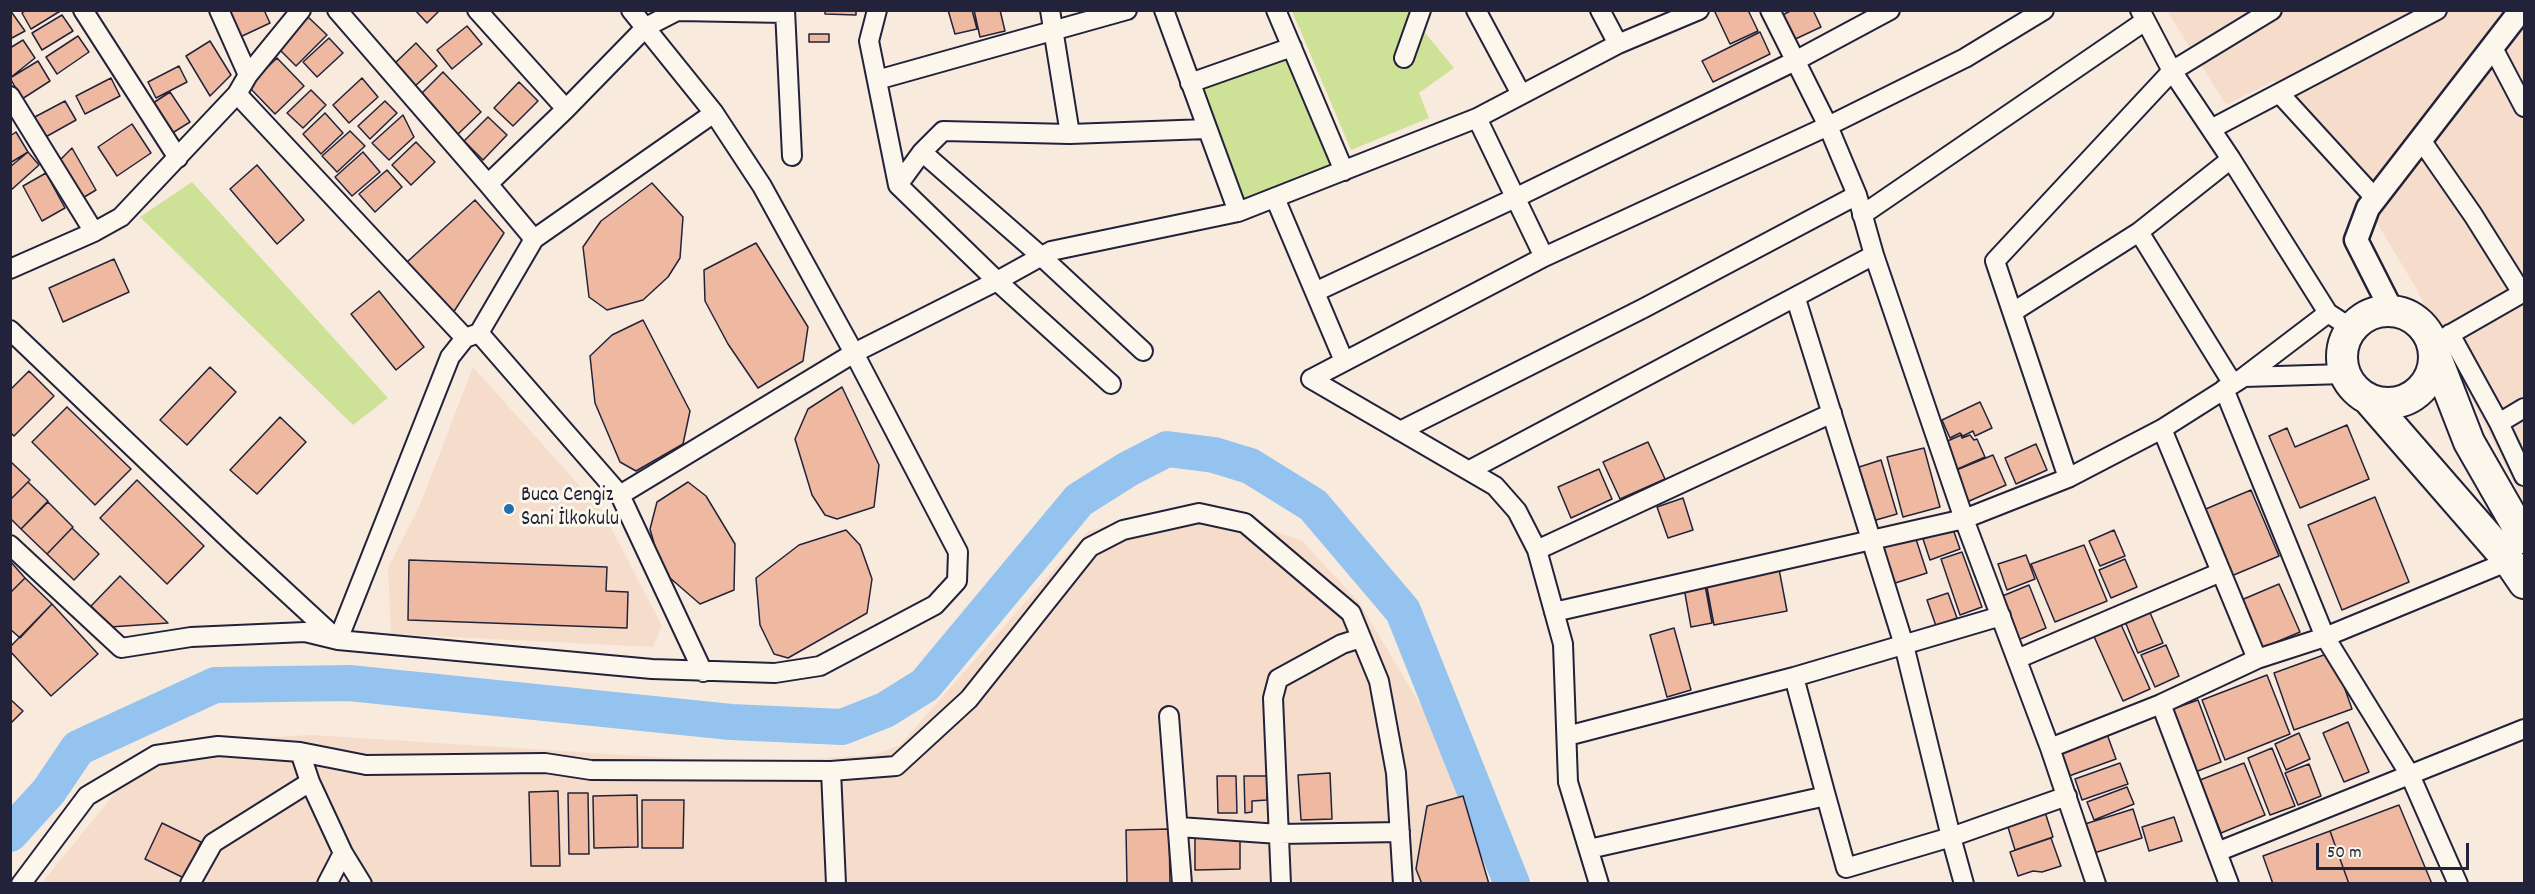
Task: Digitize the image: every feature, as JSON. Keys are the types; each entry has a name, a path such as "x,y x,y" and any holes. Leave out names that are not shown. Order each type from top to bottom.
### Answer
{"main road":[{"path":"2392,311 2417,321 2439,343 2469,442 2517,529 2519,561 2369,400 2354,390 2344,374 2340,321 2392,311"},
{"path":"2369,400 2385,404 2401,402 2416,395 2427,383 2439,343"}],"street":[{"path":"83,10 178,158"},
{"path":"219,10 248,75"},
{"path":"10,269 94,232 121,217 237,94 248,75 301,10"},
{"path":"337,10 534,239"},
{"path":"477,10 566,109"},
{"path":"10,545 120,648 191,637 305,632 339,640 652,669 774,673 820,666 935,605 957,581 958,552 854,353 762,186 714,113 631,10"},
{"path":"877,10 869,41 898,185 998,282 1111,384"},
{"path":"1050,10 1070,134"},
{"path":"877,80 1126,10"},
{"path":"1164,10 1238,212"},
{"path":"1276,10 1344,171"},
{"path":"1404,57 1421,10"},
{"path":"1476,10 1521,94"},
{"path":"1600,10 1618,44"},
{"path":"620,495 854,353 998,282 1051,251 1238,212 1477,118 1618,44 1699,10"},
{"path":"1770,10 1828,126 1857,195 1874,255 1964,519 2050,748 2096,884"},
{"path":"1315,292 1515,198 1795,61 1890,10"},
{"path":"1599,884 1568,782 1563,644 1537,550 1517,511 1496,486 1311,379 1544,257 1828,126 1965,58 2044,10"},
{"path":"2068,478 1995,261 2172,71 2272,10"},
{"path":"2211,129 2437,10"},
{"path":"2392,311 2356,240 2368,208 2521,10"},
{"path":"488,184 646,27 679,11 785,12 792,156"},
{"path":"1554,612 1964,519 2068,478 2162,429 2234,383 2340,321 2172,71 2142,16 1862,215"},
{"path":"1190,83 1292,47"},
{"path":"2493,48 2524,107"},
{"path":"237,94 472,335 620,495 703,672"},
{"path":"2280,94 2375,198"},
{"path":"10,96 94,232"},
{"path":"339,640 450,357 472,335 534,239 714,113"},
{"path":"1477,118 1544,257"},
{"path":"898,185 922,152 943,131 1070,134 1207,129"},
{"path":"2421,140 2523,292 2439,343 2499,423 2524,476"},
{"path":"922,152 1042,256 1143,351"},
{"path":"2013,312 2139,232 2231,159"},
{"path":"1400,431 1644,308 1857,195"},
{"path":"1275,198 1344,361"},
{"path":"2139,232 2234,383 2325,637 2410,775 2458,884"},
{"path":"1470,470 1796,299 1874,255"},
{"path":"1796,299 1904,645 1950,837 1964,884"},
{"path":"10,330 234,544 339,640"},
{"path":"2234,383 2344,374"},
{"path":"2499,423 2524,408"},
{"path":"1537,550 1832,413"},
{"path":"2162,429 2257,660"},
{"path":"21,884 87,796 156,755 218,746 300,752 366,765 545,763 591,770 831,771 896,766 969,699 1090,547 1123,530 1199,513 1245,523 1351,612 1379,681 1396,773 1403,884"},
{"path":"2050,748 2161,705 2257,660 2325,637 2519,561"},
{"path":"2017,658 2221,572"},
{"path":"1567,736 1794,677 2001,616"},
{"path":"1281,884 1273,698 1278,679 1342,644 1361,638"},
{"path":"1794,677 1846,868 1950,837 2067,796"},
{"path":"2161,705 2229,884"},
{"path":"1168,716 1182,884"},
{"path":"2217,852 2524,729"},
{"path":"300,752 310,782 343,853 362,884"},
{"path":"831,771 836,884"},
{"path":"190,884 213,843 310,782"},
{"path":"1588,849 1826,796"},
{"path":"1179,827 1279,834 1400,832"},
{"path":"327,884 343,853"}],"shaded area":[{"path":"2167,11 2524,11 2524,503 2416,288 2377,223 2292,96 2274,81 2226,105"},
{"name":"Buca Cengiz Sani İlkokulu","path":"473,367 603,512 662,626 653,647 391,634 388,568 420,505"},
{"path":"1198,503 1302,541 1359,602 1449,753 1485,883 41,884 155,744 311,735 752,763 874,755 900,745 1088,531"}],"green space":[{"path":"1292,11 1421,11 1417,23 1454,68 1419,93 1429,118 1351,150"},
{"path":"1292,47 1344,171 1238,212 1190,83"},
{"path":"192,182 388,398 353,425 140,217"}],"building":[{"path":"10,10 25,31 10,39"},
{"path":"26,10 62,10 31,29 22,13"},
{"path":"226,10 264,10 270,23 238,38"},
{"path":"415,10 440,10 427,23"},
{"path":"825,10 856,10 856,15 825,14"},
{"path":"948,10 972,10 977,29 955,34"},
{"path":"974,10 1000,10 1005,31 980,37"},
{"path":"1714,10 1748,10 1758,31 1730,44"},
{"path":"1792,10 1813,10 1821,27 1789,42 1777,18"},
{"path":"62,15 73,31 42,50 32,33"},
{"path":"307,16 327,35 296,66 276,46"},
{"path":"467,26 482,44 452,69 437,50"},
{"path":"1760,32 1770,54 1713,82 1702,61"},
{"path":"809,34 829,34 829,42 809,42"},
{"path":"78,36 89,52 57,74 46,57"},
{"path":"329,38 343,53 317,77 303,62"},
{"path":"23,40 35,58 10,78 10,48"},
{"path":"210,41 231,75 210,96 186,56"},
{"path":"416,43 437,66 414,87 393,65"},
{"path":"277,58 304,86 275,114 248,86"},
{"path":"38,61 50,81 22,99 10,78"},
{"path":"179,66 187,82 156,98 148,82"},
{"path":"443,72 481,112 457,135 419,96"},
{"path":"111,78 120,96 85,114 76,96"},
{"path":"362,78 378,97 349,123 333,105"},
{"path":"519,82 538,101 513,126 494,108"},
{"path":"311,90 326,105 303,128 287,113"},
{"path":"170,92 190,122 166,137 147,107"},
{"path":"65,101 76,120 42,139 31,119"},
{"path":"385,101 397,113 370,139 358,126"},
{"path":"325,113 343,133 321,154 303,134"},
{"path":"403,115 414,137 389,160 372,143"},
{"path":"488,117 507,135 483,160 464,141"},
{"path":"132,124 151,153 117,176 98,147"},
{"path":"350,131 365,146 337,172 322,156"},
{"path":"16,132 28,152 10,163 10,136"},
{"path":"416,142 435,162 411,185 392,165"},
{"path":"72,148 96,190 81,199 59,161"},
{"path":"28,152 39,165 10,191 10,167"},
{"path":"363,152 380,172 352,196 335,177"},
{"path":"257,165 304,220 277,244 230,189"},
{"path":"387,170 402,187 375,212 359,194"},
{"path":"46,173 65,208 42,221 23,186"},
{"path":"652,183 683,217 680,258 668,277 643,300 607,310 589,297 583,247 601,221"},
{"path":"475,200 504,233 453,313 407,262"},
{"path":"756,243 808,327 803,361 758,388 728,344 705,301 704,270"},
{"path":"114,259 129,292 63,322 49,288"},
{"path":"379,291 424,347 396,370 351,314"},
{"path":"643,320 690,411 683,444 636,471 620,462 595,403 590,356 612,335"},
{"path":"210,367 236,392 187,445 160,420"},
{"path":"29,371 54,396 14,436 10,432 10,390"},
{"path":"842,387 879,465 874,507 837,519 825,515 812,495 795,439 808,409"},
{"path":"1980,402 1992,428 1975,436 1973,431 1963,436 1960,433 1950,438 1942,420"},
{"path":"67,407 131,469 95,505 32,442"},
{"path":"280,417 306,442 257,494 230,470"},
{"path":"2347,425 2369,479 2300,508 2269,436 2287,428 2295,447"},
{"path":"1961,435 1962,438 1970,435 1974,440 1977,439 1985,457 1953,471 1941,444"},
{"path":"1648,442 1665,479 1620,499 1603,462"},
{"path":"2036,444 2047,470 2016,484 2005,458"},
{"path":"1924,448 1940,507 1903,517 1887,457"},
{"path":"1993,455 2006,485 1967,502 1954,471"},
{"path":"1881,460 1897,514 1869,522 1853,469"},
{"path":"10,461 30,480 10,500"},
{"path":"1599,469 1612,499 1571,518 1558,487"},
{"path":"137,480 204,546 167,584 100,518"},
{"path":"28,482 48,501 21,529 10,518 10,500"},
{"path":"688,482 706,496 735,544 734,590 700,604 662,571 650,529 657,502"},
{"path":"2251,490 2279,556 2229,577 2201,511"},
{"path":"2375,497 2409,582 2342,610 2308,525"},
{"path":"1683,498 1693,530 1668,538 1657,507"},
{"path":"48,502 73,527 47,554 21,529"},
{"path":"72,528 99,554 74,580 47,554"},
{"path":"1953,529 1960,549 1930,560 1923,539"},
{"path":"846,530 860,545 872,579 867,613 788,658 774,654 760,625 756,578 799,545"},
{"path":"2114,530 2125,556 2100,566 2089,541"},
{"path":"1915,536 1927,573 1892,584 1882,546"},
{"path":"2084,545 2107,601 2055,622 2031,564"},
{"path":"1962,552 1982,607 1960,615 1941,559"},
{"path":"2026,555 2035,579 2007,590 1998,564"},
{"path":"2125,559 2137,587 2111,598 2099,570"},
{"name":"Buca Cengiz Sani İlkokulu","path":"409,560 607,567 606,591 628,592 627,628 408,620"},
{"path":"10,561 25,578 10,593"},
{"path":"1779,569 1787,611 1714,625 1706,582"},
{"path":"120,576 168,623 110,627 91,606"},
{"path":"25,578 52,604 20,638 10,629 10,593"},
{"path":"2279,584 2300,632 2260,649 2239,601"},
{"path":"1705,585 1712,623 1691,627 1684,588"},
{"path":"2029,585 2046,628 2018,640 2000,597"},
{"path":"1948,593 1957,618 1936,626 1927,600"},
{"path":"52,604 98,654 51,696 10,651 10,647"},
{"path":"2148,608 2163,643 2138,653 2124,619"},
{"path":"2119,620 2150,689 2123,701 2092,632"},
{"path":"1674,628 1691,690 1667,697 1650,635"},
{"path":"2166,645 2179,676 2155,687 2141,655"},
{"path":"2332,652 2352,709 2294,730 2274,673"},
{"path":"2267,675 2290,734 2225,760 2202,700"},
{"path":"10,699 23,711 10,724"},
{"path":"2198,700 2221,762 2190,774 2167,711"},
{"path":"2348,722 2369,772 2344,782 2323,733"},
{"path":"2299,733 2310,759 2286,770 2275,744"},
{"path":"2107,734 2116,759 2069,776 2060,751"},
{"path":"2272,748 2295,806 2270,815 2248,758"},
{"path":"2120,763 2128,784 2082,800 2075,779"},
{"path":"2244,763 2265,815 2221,833 2200,780"},
{"path":"2309,764 2321,796 2298,805 2285,773"},
{"path":"1330,773 1332,819 1301,820 1298,775"},
{"path":"1217,776 1236,776 1237,813 1218,813"},
{"path":"1244,776 1267,776 1267,800 1252,801 1252,812 1245,813"},
{"path":"2127,787 2134,804 2094,820 2087,802"},
{"path":"558,791 560,866 531,866 529,792"},
{"path":"568,793 588,793 589,854 569,854"},
{"path":"637,795 638,847 594,848 593,796"},
{"path":"1463,796 1489,884 1422,884 1416,869 1427,806"},
{"path":"642,800 684,800 683,848 642,848"},
{"path":"2399,805 2432,884 2349,884 2330,831"},
{"path":"2133,809 2142,838 2094,853 2085,824"},
{"path":"2045,812 2053,837 2015,850 2007,824"},
{"path":"2174,817 2182,841 2149,851 2142,827"},
{"path":"162,823 201,842 184,878 145,859"},
{"path":"1169,829 1170,884 1127,884 1126,830"},
{"path":"2330,831 2349,884 2273,884 2263,856"},
{"path":"1195,836 1240,836 1240,869 1195,870"},
{"path":"2051,838 2061,866 2018,876 2010,852"}],"waterway":[{"path":"10,834 49,791 78,748 215,685 349,683 731,722 842,727 885,710 925,685 1079,500 1128,469 1167,449 1214,455 1250,466 1313,505 1403,611 1512,884"}],"place":[{"name":"Buca Cengiz Sani İlkokulu","path":"509,509"}]}
